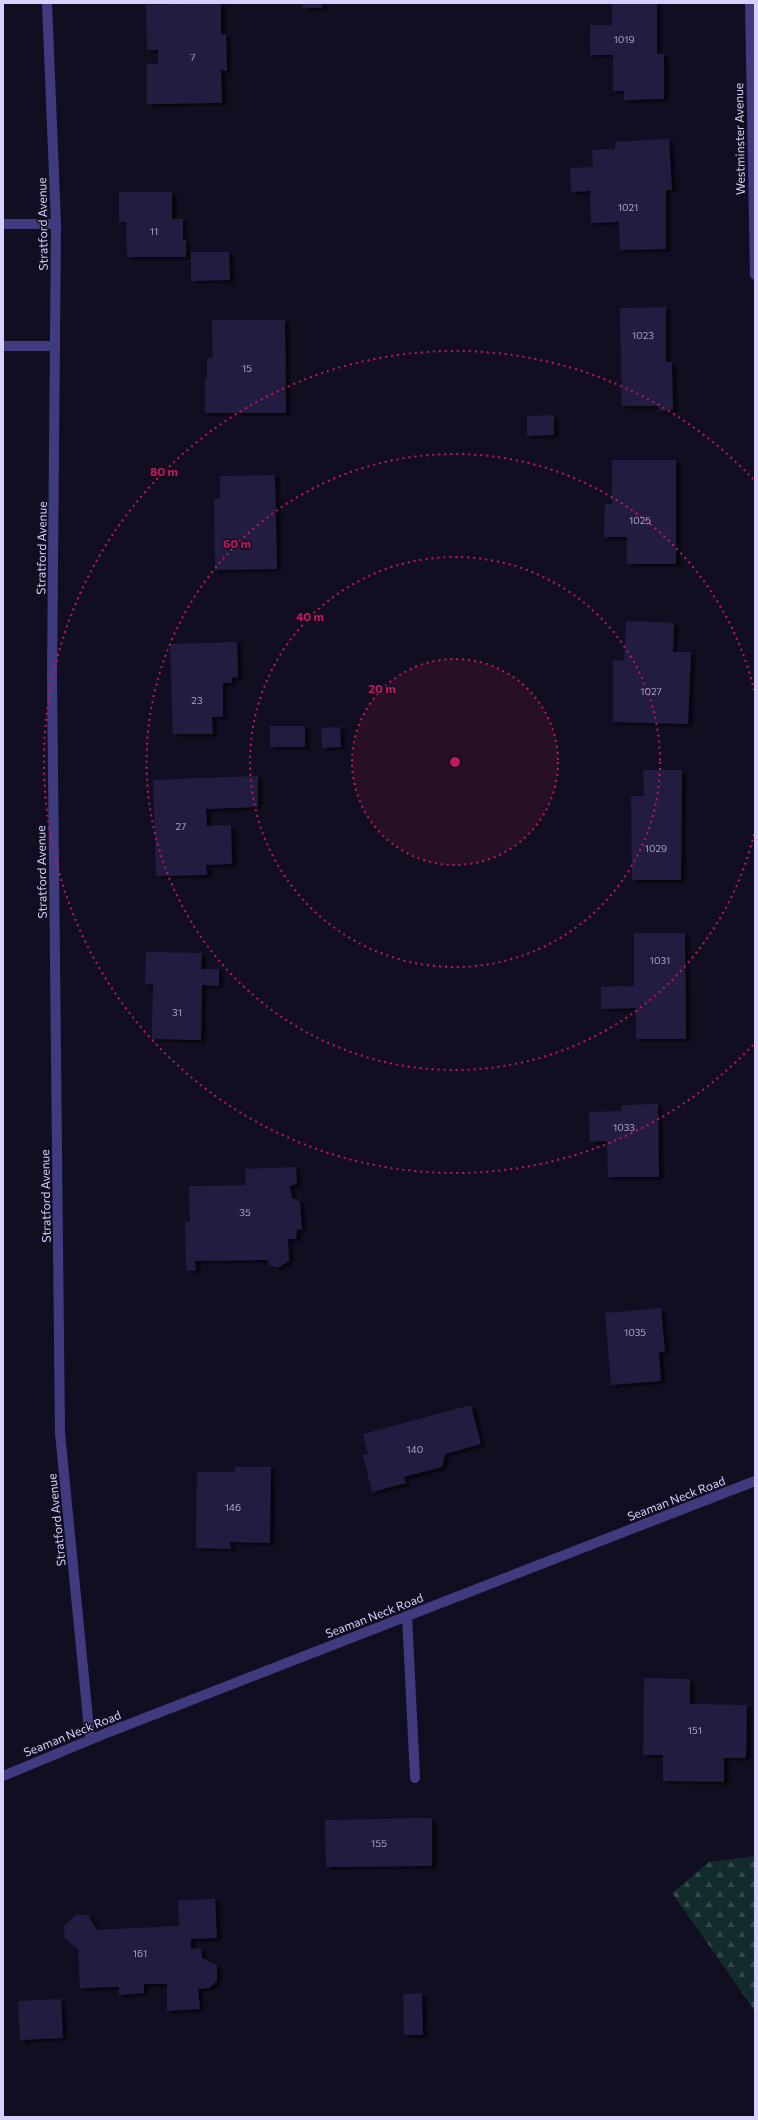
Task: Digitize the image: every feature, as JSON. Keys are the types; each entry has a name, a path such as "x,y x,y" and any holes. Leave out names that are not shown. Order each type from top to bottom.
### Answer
{"street":[{"name":"Stratford Avenue","path":"47,3 56,224 52,678 60,1434 90,1739"},
{"name":"Westminster Avenue","path":"750,3 755,274"},
{"path":"3,224 56,224"},
{"path":"3,346 55,346"},
{"name":"Seaman Neck Road","path":"3,1776 90,1739 755,1481"},
{"path":"407,1616 415,1778"}],"green space":[{"path":"755,1856 755,2011 672,1893 709,1862"}],"building":[{"path":"221,3 221,34 226,34 227,71 221,70 222,103 147,104 147,64 158,64 158,50 147,50 146,5"},
{"path":"303,3 322,3 322,8 302,8"},
{"path":"612,3 657,3 657,54 664,54 664,99 624,100 624,91 613,91 613,55 590,55 590,25 612,25"},
{"path":"669,139 672,190 666,190 666,249 620,250 619,222 591,223 590,191 571,192 570,168 593,167 592,150 615,149 615,142"},
{"path":"119,192 172,192 172,219 183,219 183,241 186,239 186,257 127,257 126,222 119,222"},
{"path":"191,252 229,252 230,280 191,281"},
{"path":"666,307 666,362 672,362 673,410 659,411 659,406 622,406 620,308"},
{"path":"212,320 285,320 286,413 205,413 205,379 207,379 207,358 213,358"},
{"path":"554,415 554,435 527,436 527,416"},
{"path":"612,460 676,460 676,564 627,564 627,537 604,537 605,504 612,504"},
{"path":"275,475 277,569 215,570 214,499 220,499 220,476"},
{"path":"626,621 674,623 673,652 691,652 688,724 613,722 613,660 624,661"},
{"path":"237,642 238,677 232,678 232,683 223,683 223,717 212,717 213,734 173,734 170,644"},
{"path":"270,726 305,726 305,747 270,747"},
{"path":"340,727 341,747 322,748 321,728"},
{"path":"643,770 682,770 681,880 632,880 631,796 644,796"},
{"path":"258,776 258,807 206,809 207,826 231,825 232,864 206,865 207,875 156,876 153,780"},
{"path":"634,933 685,933 686,1039 636,1039 636,1008 601,1009 601,987 634,986"},
{"path":"146,952 202,953 201,969 219,969 219,986 202,985 201,1040 152,1039 153,984 145,984"},
{"path":"658,1104 659,1177 608,1177 607,1141 590,1142 589,1112 622,1111 622,1105"},
{"path":"296,1167 297,1184 290,1186 292,1198 300,1202 302,1230 297,1229 296,1239 288,1239 289,1261 278,1268 269,1265 268,1260 195,1261 196,1271 186,1270 185,1222 190,1222 189,1186 246,1185 245,1169"},
{"path":"661,1308 665,1352 659,1352 661,1381 611,1385 605,1313"},
{"path":"471,1405 481,1444 445,1454 442,1467 404,1477 406,1483 372,1492 363,1455 368,1454 363,1434"},
{"path":"235,1467 271,1467 270,1543 230,1542 231,1549 196,1548 197,1472 235,1472"},
{"path":"644,1678 690,1679 690,1704 747,1705 746,1758 724,1758 724,1782 663,1781 663,1755 643,1755"},
{"path":"432,1818 432,1866 326,1867 325,1820"},
{"path":"215,1899 217,1938 191,1939 191,1949 201,1948 202,1958 217,1965 217,1981 209,1988 198,1989 200,2009 167,2011 167,1984 144,1984 144,1993 119,1995 119,1987 80,1988 78,1949 65,1939 64,1926 76,1915 88,1915 97,1930 179,1926 178,1900"},
{"path":"422,1993 423,2035 404,2035 403,1994"},
{"path":"61,1999 63,2038 20,2040 18,2001"}]}
